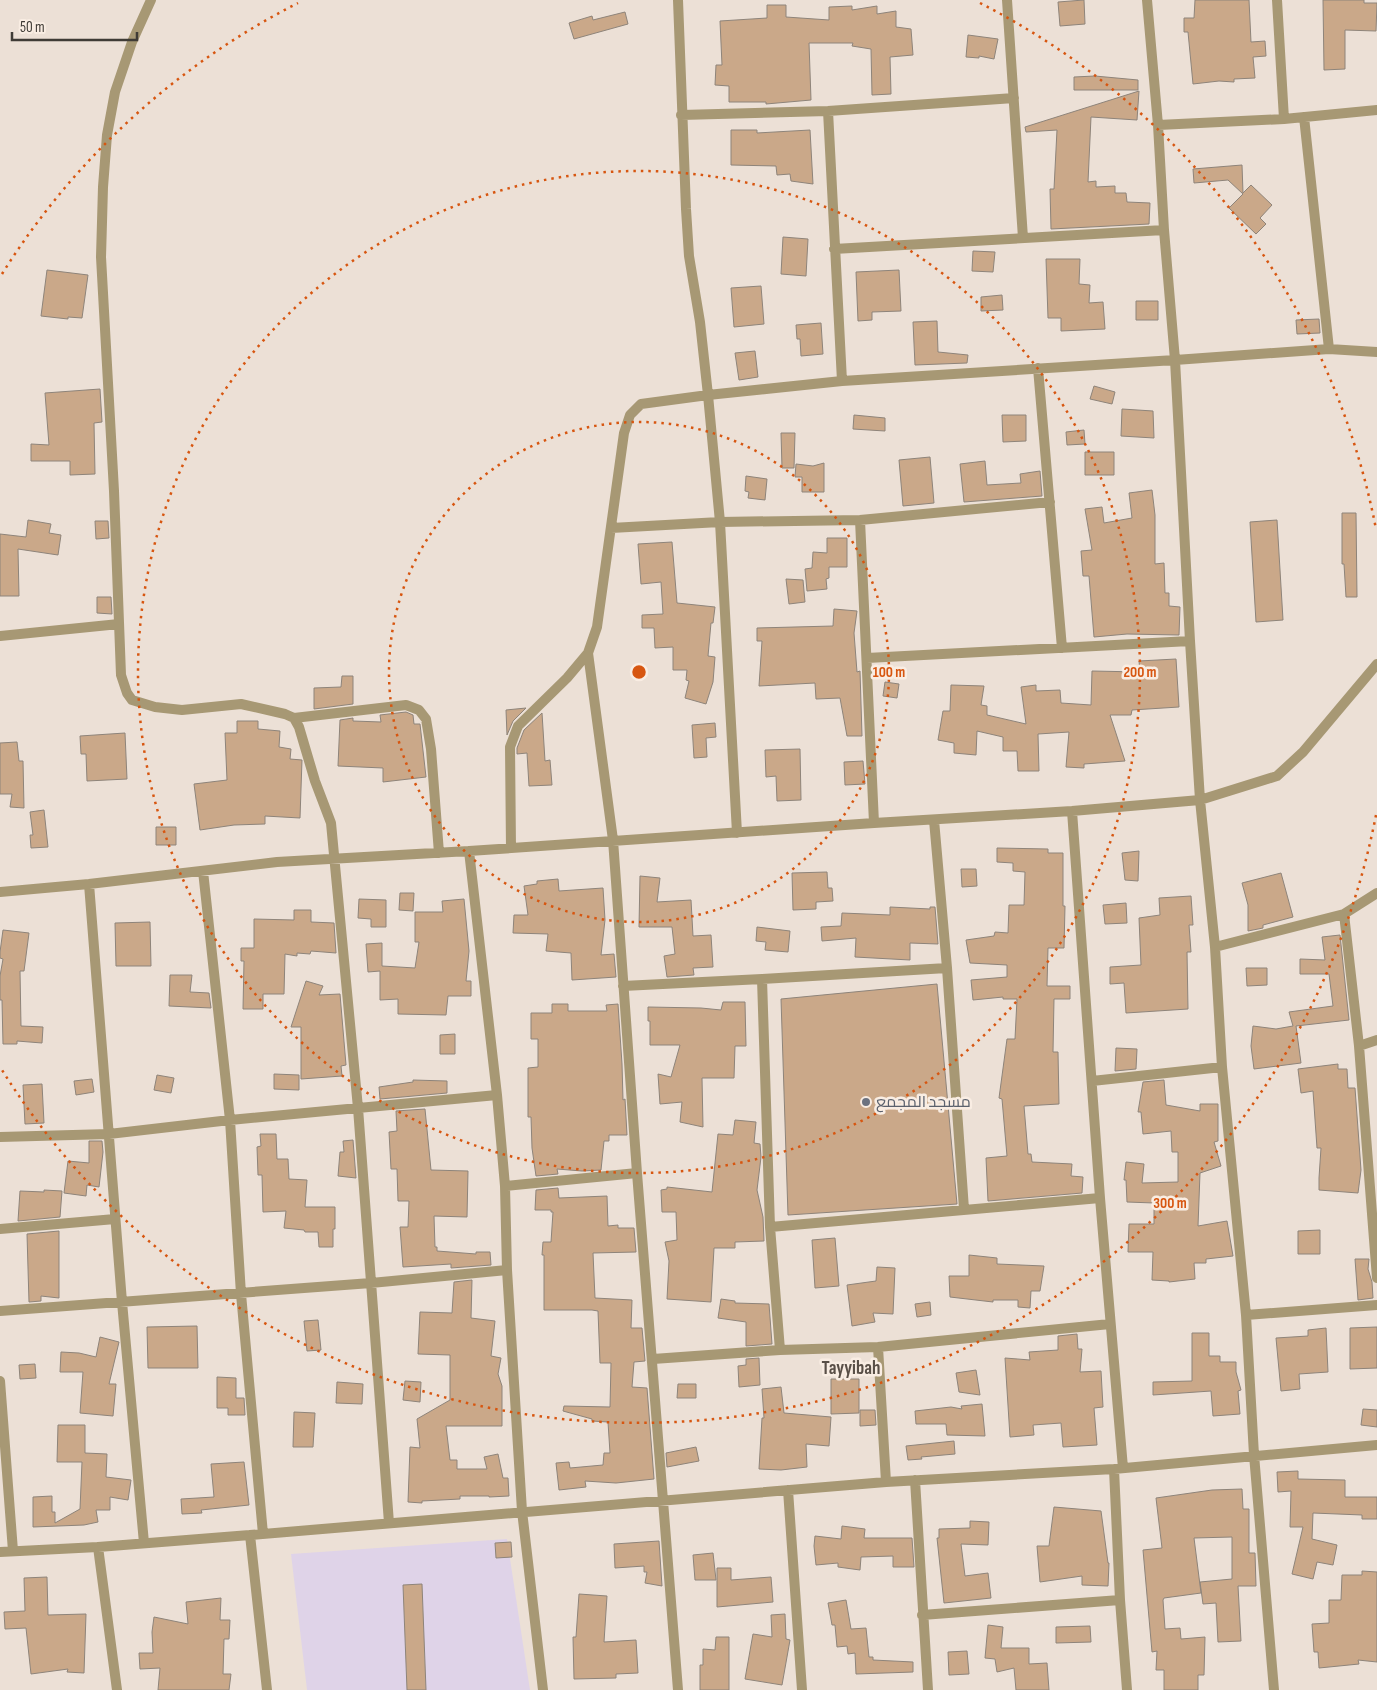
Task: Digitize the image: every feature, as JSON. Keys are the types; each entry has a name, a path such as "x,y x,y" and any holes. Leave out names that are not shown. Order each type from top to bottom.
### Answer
{"street":[{"path":"151,0 132,42 115,92 107,135 103,187 101,257 121,675 127,694 132,700 154,707 182,710 241,704 285,714 294,718 406,706 419,710 426,718 432,749 439,853"},
{"path":"678,0 681,115 689,256 700,322 720,522 736,833"},
{"path":"1007,0 1023,238"},
{"path":"1147,0 1158,124 1164,230 1176,360 1200,800 1215,947 1222,1067 1246,1315 1254,1455 1274,1690"},
{"path":"1277,0 1284,119"},
{"path":"681,115 828,111 1014,98"},
{"path":"1158,124 1284,119 1377,110"},
{"path":"828,111 842,381"},
{"path":"1304,117 1329,349"},
{"path":"834,249 1164,230"},
{"path":"511,848 510,747 518,726 567,678 588,653 597,627 624,433 630,416 641,404 842,381 1329,349 1377,352"},
{"path":"1038,368 1062,648"},
{"path":"611,528 720,522 860,520 1050,502"},
{"path":"860,520 874,823"},
{"path":"0,636 119,624"},
{"path":"867,658 1190,641"},
{"path":"588,653 613,840 678,1690"},
{"path":"0,892 88,884 276,862 1072,811 1200,800 1277,776 1303,752 1377,664"},
{"path":"294,718 299,727 315,781 331,823 358,1108 389,1523"},
{"path":"1072,811 1110,1324 1119,1469 1120,1600 1127,1690"},
{"path":"934,820 947,968 964,1209"},
{"path":"469,851 497,1095 505,1186 507,1270 522,1511 543,1690"},
{"path":"203,871 230,1120 241,1294 263,1534"},
{"path":"88,884 122,1302 144,1543"},
{"path":"1215,947 1344,914 1377,893"},
{"path":"1344,914 1373,1174 1377,1278"},
{"path":"623,986 947,968"},
{"path":"762,979 770,1227 780,1350"},
{"path":"1359,1046 1377,1040"},
{"path":"1092,1081 1222,1067"},
{"path":"0,1137 108,1134 230,1120 497,1095"},
{"path":"505,1186 637,1173"},
{"path":"770,1227 1100,1198"},
{"path":"0,1229 115,1219"},
{"path":"0,1311 241,1294 507,1270"},
{"path":"1246,1315 1377,1305"},
{"path":"653,1359 780,1350 878,1347 1110,1324"},
{"path":"878,1347 886,1482"},
{"path":"0,1381 13,1551"},
{"path":"0,1552 98,1547 263,1534 886,1482 1119,1469 1377,1445"},
{"path":"915,1480 928,1690"},
{"path":"788,1490 802,1690"},
{"path":"250,1535 267,1690"},
{"path":"98,1547 117,1690"},
{"path":"922,1615 1120,1600"}],"shaded area":[{"path":"507,1539 530,1690 307,1690 291,1554"}],"building":[{"path":"1084,0 1085,24 1060,26 1058,2"},
{"path":"1195,0 1249,0 1251,42 1265,41 1266,56 1253,57 1255,78 1234,79 1234,82 1219,81 1193,84 1188,32 1184,32 1184,18 1194,18"},
{"path":"1323,0 1364,0 1364,3 1377,3 1376,31 1345,30 1345,69 1324,70"},
{"path":"767,5 786,5 786,17 829,20 829,7 852,6 852,10 877,6 877,14 896,11 896,27 911,29 913,55 890,57 891,94 872,95 871,49 852,46 853,43 809,43 811,100 766,104 766,102 729,102 729,86 715,85 716,65 722,65 720,21 767,18"},
{"path":"625,12 628,24 574,39 569,23 592,16 593,20"},
{"path":"968,35 998,39 994,59 979,56 979,58 966,57"},
{"path":"1095,76 1138,80 1138,90 1074,90 1074,77"},
{"path":"1139,91 1137,120 1091,117 1088,182 1096,181 1096,187 1115,186 1115,193 1126,193 1127,202 1150,203 1149,224 1051,229 1050,189 1054,189 1057,130 1026,132 1025,127"},
{"path":"731,130 757,130 757,133 810,130 813,184 791,181 790,174 777,175 776,166 731,165"},
{"path":"1242,165 1243,193 1251,185 1272,205 1260,218 1266,224 1256,234 1229,208 1243,194 1228,180 1194,183 1193,169"},
{"path":"783,237 808,239 806,276 781,274"},
{"path":"973,251 995,252 993,272 972,271"},
{"path":"1046,259 1080,259 1079,284 1090,285 1089,303 1103,302 1105,329 1061,331 1061,318 1048,318"},
{"path":"47,270 88,275 82,318 68,317 68,319 41,316"},
{"path":"899,270 901,311 872,312 872,320 858,321 856,272"},
{"path":"761,286 764,324 734,327 731,288"},
{"path":"1002,295 1003,310 981,311 981,297"},
{"path":"1136,301 1158,301 1158,320 1136,320"},
{"path":"1319,319 1320,333 1297,334 1296,320"},
{"path":"937,321 938,352 968,355 967,363 915,365 913,322"},
{"path":"821,323 823,354 801,356 800,339 797,339 796,325"},
{"path":"755,351 758,377 739,380 735,353"},
{"path":"1094,386 1115,392 1112,404 1090,399"},
{"path":"100,389 102,422 94,423 95,474 70,475 70,461 31,461 31,444 49,445 45,393"},
{"path":"1122,409 1153,411 1154,438 1121,436"},
{"path":"854,415 885,418 885,431 853,429"},
{"path":"1002,415 1026,415 1026,441 1003,442"},
{"path":"1084,430 1085,444 1067,445 1066,432"},
{"path":"781,433 795,433 794,468 782,468"},
{"path":"1085,452 1114,452 1114,475 1085,475"},
{"path":"930,457 934,503 903,506 899,460"},
{"path":"985,461 987,485 1021,483 1020,474 1040,471 1042,496 964,502 960,464"},
{"path":"824,463 824,492 802,492 802,477 795,477 796,464 813,466"},
{"path":"746,476 767,479 765,500 748,498 749,492 745,491"},
{"path":"1152,490 1155,515 1155,564 1164,563 1165,593 1169,593 1169,606 1180,607 1179,635 1127,634 1094,637 1089,576 1083,576 1081,551 1092,550 1085,509 1102,507 1104,523 1132,518 1129,493"},
{"path":"1342,513 1356,513 1357,597 1346,597 1344,564 1342,564"},
{"path":"28,520 51,524 49,533 61,535 58,555 18,549 19,596 0,596 0,534 26,537"},
{"path":"1277,520 1283,620 1256,622 1250,522"},
{"path":"95,521 108,521 109,538 96,539"},
{"path":"827,538 847,538 847,567 829,567 829,578 826,579 827,589 807,591 805,569 812,568 813,552 827,553"},
{"path":"672,542 677,603 715,607 713,623 711,623 708,656 715,657 713,682 706,704 685,698 689,681 686,680 687,670 673,670 673,647 655,648 654,628 642,628 642,615 663,614 661,582 641,584 638,544"},
{"path":"786,579 803,580 805,602 789,604"},
{"path":"97,597 111,597 112,614 97,613"},
{"path":"834,609 857,611 854,633 857,672 860,671 862,736 847,736 840,698 816,699 815,683 759,686 762,641 757,641 757,628 833,626"},
{"path":"1176,659 1179,707 1132,710 1131,715 1110,715 1125,761 1084,764 1084,768 1066,767 1069,732 1038,734 1039,771 1018,771 1017,751 1003,751 1003,737 977,731 976,755 954,753 954,743 938,740 943,711 950,711 951,685 984,686 981,705 987,706 987,715 1026,724 1021,687 1036,685 1036,691 1060,690 1061,703 1091,705 1092,671 1140,672 1139,661"},
{"path":"342,676 353,676 353,704 314,709 314,688 341,687"},
{"path":"885,682 899,684 897,698 883,696"},
{"path":"526,708 513,721 507,735 506,710"},
{"path":"406,712 413,715 414,724 420,724 426,777 383,782 383,768 338,766 340,720 353,718 353,721 381,722 380,715"},
{"path":"542,713 545,761 550,760 552,785 529,786 527,753 517,754 517,748 524,730"},
{"path":"237,721 258,721 258,729 280,731 279,747 291,749 290,759 302,760 300,818 265,816 265,824 234,825 200,830 194,784 227,780 225,733 237,733"},
{"path":"715,723 716,737 706,738 707,757 694,758 692,725"},
{"path":"125,733 127,779 87,781 86,754 81,754 80,736"},
{"path":"17,742 19,761 23,761 24,808 10,807 12,794 0,794 0,743"},
{"path":"800,749 801,800 777,801 776,776 766,777 765,750"},
{"path":"863,761 865,784 845,785 844,762"},
{"path":"44,810 48,847 31,848 30,835 33,835 30,812"},
{"path":"156,827 176,827 176,845 156,845"},
{"path":"997,848 1048,849 1048,853 1063,853 1064,948 1048,948 1047,986 1070,986 1070,999 1054,999 1053,1052 1058,1052 1059,1104 1024,1106 1028,1154 1031,1154 1032,1162 1072,1164 1071,1176 1083,1177 1082,1193 988,1201 986,1158 1007,1156 1002,1099 999,1098 1007,1039 1015,1039 1017,999 1003,999 1003,997 973,1000 971,980 1007,977 1007,965 970,963 966,940 994,936 995,932 1008,933 1009,905 1024,905 1025,872 1013,871 1013,863 997,862"},
{"path":"1139,851 1138,881 1125,880 1122,853"},
{"path":"961,869 976,869 977,886 962,887"},
{"path":"827,872 828,888 832,888 833,901 816,902 816,909 793,910 792,873"},
{"path":"1281,873 1293,917 1263,925 1263,928 1248,931 1248,905 1242,883"},
{"path":"640,876 660,878 657,902 691,900 693,936 711,935 713,967 693,968 694,975 667,977 664,956 675,954 672,927 639,927"},
{"path":"558,879 559,891 603,888 605,920 601,955 614,954 616,977 572,980 571,953 546,951 548,934 513,933 514,915 528,915 524,886 537,884 537,881"},
{"path":"400,893 414,893 413,911 399,910"},
{"path":"1191,896 1193,925 1189,925 1191,952 1187,952 1188,1009 1126,1013 1124,983 1110,984 1110,967 1141,965 1139,918 1160,915 1159,898"},
{"path":"359,899 386,900 386,927 371,927 371,919 358,918"},
{"path":"464,899 469,951 466,981 471,981 471,996 448,996 446,1015 398,1014 398,999 380,1000 380,971 368,972 366,944 382,943 382,966 415,968 419,942 415,942 415,912 443,912 442,901"},
{"path":"1126,903 1127,923 1105,924 1103,905"},
{"path":"890,907 930,909 930,907 935,907 938,944 910,943 910,960 855,957 856,938 822,941 821,927 841,926 842,913 890,915"},
{"path":"294,910 311,910 311,922 334,923 336,953 311,951 310,954 297,953 297,956 285,954 284,994 263,994 263,1009 243,1009 244,961 241,961 241,948 254,948 254,919 294,920"},
{"path":"150,922 151,966 116,966 115,923"},
{"path":"757,927 790,931 788,952 765,950 766,942 756,941"},
{"path":"3,930 29,933 24,971 20,971 21,1026 43,1027 42,1043 17,1041 17,1044 3,1044 0,976 3,959 0,958 0,952"},
{"path":"1340,935 1349,1020 1296,1026 1301,1063 1254,1069 1251,1046 1253,1026 1276,1029 1293,1026 1289,1012 1333,1006 1329,974 1300,974 1300,959 1325,960 1322,937"},
{"path":"1246,968 1267,968 1267,985 1247,986"},
{"path":"170,975 192,975 190,992 209,993 211,1008 169,1006"},
{"path":"306,981 323,986 319,995 340,994 346,1065 341,1066 342,1076 301,1079 301,1027 291,1027"},
{"name":"مسجد المجمع","path":"937,984 957,1204 788,1215 781,999"},
{"path":"723,1002 745,1002 746,1046 735,1046 734,1078 702,1078 703,1127 680,1122 682,1102 660,1104 658,1074 671,1077 680,1045 650,1045 648,1007 721,1010"},
{"path":"552,1004 568,1004 568,1011 607,1011 606,1005 618,1004 623,1100 625,1099 627,1135 609,1135 609,1141 604,1141 601,1170 557,1169 558,1174 536,1176 532,1148 531,1117 528,1117 528,1068 538,1067 538,1039 531,1039 531,1013 552,1013"},
{"path":"455,1034 455,1054 440,1054 440,1035"},
{"path":"1116,1048 1137,1049 1136,1069 1115,1071"},
{"path":"1338,1064 1338,1069 1347,1069 1348,1088 1355,1088 1361,1170 1358,1193 1319,1190 1321,1148 1317,1148 1313,1091 1301,1093 1298,1069"},
{"path":"274,1074 299,1075 299,1090 274,1089"},
{"path":"157,1075 174,1078 171,1093 154,1090"},
{"path":"92,1079 94,1092 76,1095 74,1081"},
{"path":"413,1080 447,1081 447,1093 380,1099 379,1087 413,1082"},
{"path":"1164,1080 1166,1105 1200,1111 1200,1104 1218,1104 1218,1141 1214,1142 1221,1166 1200,1173 1198,1226 1227,1221 1233,1256 1206,1259 1206,1263 1194,1263 1195,1279 1169,1282 1152,1280 1153,1252 1128,1252 1129,1224 1154,1224 1154,1203 1127,1202 1126,1180 1124,1180 1126,1162 1144,1164 1142,1183 1178,1182 1178,1152 1172,1152 1171,1131 1143,1134 1141,1112 1138,1112 1143,1082"},
{"path":"42,1084 44,1123 25,1124 23,1085"},
{"path":"425,1109 431,1170 468,1171 467,1217 434,1216 435,1247 437,1247 437,1251 476,1254 476,1252 490,1252 491,1265 451,1268 451,1264 403,1267 400,1227 408,1227 409,1201 398,1201 397,1169 391,1169 389,1132 397,1131 396,1111"},
{"path":"735,1120 756,1122 754,1143 760,1144 761,1157 757,1190 763,1217 764,1241 735,1242 735,1248 714,1248 711,1302 667,1299 669,1261 665,1242 677,1240 676,1212 662,1212 661,1190 667,1189 667,1187 712,1192 718,1134 733,1135"},
{"path":"260,1134 276,1134 277,1159 288,1159 289,1179 307,1180 305,1207 335,1207 333,1247 319,1247 318,1232 305,1232 304,1230 284,1228 286,1211 263,1212 262,1175 258,1175 257,1147 261,1146"},
{"path":"353,1140 356,1178 338,1176 340,1152 344,1152 343,1141"},
{"path":"89,1141 102,1141 103,1152 99,1187 87,1185 86,1196 64,1193 68,1161 89,1163"},
{"path":"558,1188 559,1198 607,1196 608,1226 618,1225 618,1228 634,1228 636,1252 593,1253 595,1298 632,1300 631,1328 642,1328 645,1361 634,1362 632,1387 647,1388 654,1479 616,1483 585,1481 586,1487 559,1490 556,1463 569,1462 570,1468 603,1465 604,1453 610,1453 608,1422 592,1421 592,1419 563,1411 564,1406 610,1407 611,1363 600,1363 598,1311 544,1310 543,1242 551,1242 553,1212 551,1210 535,1210 536,1190"},
{"path":"44,1190 62,1191 60,1217 18,1221 20,1191 44,1192"},
{"path":"1320,1230 1320,1254 1298,1254 1298,1231"},
{"path":"59,1231 59,1298 41,1296 41,1301 29,1302 27,1234"},
{"path":"835,1238 839,1286 815,1288 812,1240"},
{"path":"969,1255 997,1258 997,1264 1044,1266 1040,1291 1031,1291 1030,1308 1018,1307 1018,1300 993,1300 993,1302 950,1297 949,1276 969,1276"},
{"path":"1355,1259 1369,1259 1368,1269 1372,1282 1373,1298 1358,1300"},
{"path":"877,1267 895,1268 893,1314 873,1313 875,1322 852,1326 847,1285 876,1281"},
{"path":"472,1280 471,1318 495,1321 491,1356 501,1358 498,1374 502,1386 502,1426 446,1426 450,1460 457,1460 457,1469 487,1469 484,1457 498,1454 503,1478 508,1478 509,1496 460,1496 460,1499 422,1501 422,1503 408,1502 410,1447 420,1448 417,1419 450,1400 450,1355 418,1354 420,1312 452,1313 454,1282"},
{"path":"721,1299 735,1301 735,1303 769,1304 772,1344 746,1346 746,1322 718,1318"},
{"path":"930,1302 931,1315 917,1317 915,1304"},
{"path":"318,1320 321,1350 307,1351 304,1321"},
{"path":"197,1326 198,1368 148,1368 147,1327"},
{"path":"1377,1327 1377,1368 1350,1369 1350,1328"},
{"path":"1326,1328 1328,1372 1299,1374 1300,1389 1281,1391 1276,1338 1308,1336 1308,1330"},
{"path":"1192,1333 1209,1333 1209,1356 1220,1356 1220,1362 1236,1362 1236,1372 1241,1390 1238,1391 1240,1414 1213,1416 1211,1391 1153,1395 1153,1382 1192,1381"},
{"path":"1077,1334 1078,1349 1082,1349 1080,1372 1101,1371 1103,1407 1094,1408 1097,1445 1063,1447 1061,1423 1033,1425 1034,1435 1010,1437 1005,1358 1030,1360 1029,1352 1058,1350 1058,1336"},
{"path":"100,1337 119,1342 109,1384 116,1384 113,1416 80,1413 83,1372 60,1372 61,1352 79,1353 96,1357"},
{"path":"759,1358 760,1385 739,1387 738,1366 746,1365 746,1359"},
{"path":"35,1364 36,1378 20,1379 19,1365"},
{"path":"976,1370 980,1395 959,1392 956,1373"},
{"path":"217,1377 236,1378 236,1398 244,1398 245,1415 228,1415 228,1408 217,1408"},
{"path":"831,1379 859,1379 859,1413 831,1414"},
{"path":"405,1381 421,1382 420,1402 403,1400"},
{"path":"337,1382 363,1384 362,1404 336,1403"},
{"path":"678,1384 696,1384 696,1398 677,1398"},
{"path":"781,1387 784,1413 831,1417 829,1446 806,1444 807,1467 781,1470 759,1469 762,1418 764,1418 762,1389"},
{"path":"982,1404 985,1436 947,1435 946,1424 916,1424 915,1411 951,1407 962,1409 961,1406"},
{"path":"1363,1409 1377,1410 1377,1427 1361,1425"},
{"path":"860,1410 875,1410 876,1425 860,1426"},
{"path":"294,1412 315,1413 313,1447 293,1447"},
{"path":"58,1425 85,1425 85,1453 107,1454 106,1477 131,1480 128,1500 110,1497 110,1510 96,1510 98,1522 84,1525 33,1527 33,1497 52,1496 52,1512 55,1512 55,1523 80,1509 82,1462 57,1462"},
{"path":"954,1441 955,1454 908,1460 906,1446"},
{"path":"696,1447 699,1461 667,1467 666,1453"},
{"path":"244,1462 249,1505 201,1510 202,1513 182,1514 181,1499 214,1497 211,1464"},
{"path":"1298,1471 1298,1479 1345,1480 1345,1497 1377,1497 1377,1519 1362,1519 1362,1515 1313,1513 1312,1539 1337,1545 1333,1565 1317,1562 1313,1579 1292,1574 1303,1527 1290,1527 1291,1491 1278,1492 1277,1472"},
{"path":"1242,1489 1243,1509 1249,1509 1249,1553 1255,1553 1256,1586 1238,1586 1241,1641 1218,1642 1216,1603 1203,1604 1200,1582 1232,1579 1232,1537 1194,1538 1201,1593 1164,1598 1165,1629 1180,1628 1181,1639 1205,1637 1204,1675 1198,1675 1198,1690 1164,1690 1164,1670 1156,1670 1157,1651 1152,1652 1143,1550 1162,1548 1156,1498 1212,1490"},
{"path":"1054,1507 1101,1511 1109,1563 1108,1586 1082,1585 1082,1576 1040,1582 1037,1546 1049,1546"},
{"path":"970,1521 989,1522 988,1545 961,1544 965,1576 988,1573 991,1598 944,1603 937,1538 939,1538 939,1529 970,1528"},
{"path":"842,1526 865,1529 864,1538 912,1538 914,1567 893,1567 893,1556 861,1557 860,1570 838,1567 838,1563 816,1565 815,1536 841,1539"},
{"path":"659,1541 662,1586 645,1583 647,1572 644,1572 644,1566 615,1568 614,1544"},
{"path":"511,1542 512,1557 496,1558 495,1543"},
{"path":"713,1553 716,1580 695,1580 693,1555"},
{"path":"717,1568 731,1568 731,1580 771,1577 773,1602 717,1607"},
{"path":"1362,1571 1377,1572 1377,1662 1358,1660 1359,1664 1319,1668 1318,1652 1314,1652 1312,1624 1329,1623 1329,1600 1341,1600 1342,1575 1362,1575"},
{"path":"47,1577 48,1615 86,1614 84,1673 67,1672 68,1669 31,1674 26,1628 5,1629 4,1612 25,1611 24,1578"},
{"path":"422,1584 426,1690 407,1690 403,1585"},
{"path":"579,1594 607,1596 604,1642 636,1640 638,1673 616,1674 616,1678 574,1679 573,1637 576,1637"},
{"path":"221,1598 220,1620 230,1620 229,1639 224,1639 223,1674 231,1674 229,1690 158,1690 160,1668 140,1669 139,1653 153,1653 152,1632 154,1617 188,1624 186,1602"},
{"path":"846,1600 851,1629 866,1628 869,1657 873,1657 873,1660 913,1662 913,1672 856,1674 855,1653 848,1654 847,1646 837,1647 835,1625 832,1625 828,1603"},
{"path":"785,1614 786,1639 790,1640 782,1685 745,1679 753,1634 772,1637 771,1615"},
{"path":"988,1625 1003,1627 1001,1648 1029,1648 1029,1664 1047,1663 1049,1690 1016,1690 1014,1668 997,1672 995,1659 985,1658"},
{"path":"1090,1626 1091,1642 1056,1643 1056,1627"},
{"path":"716,1637 729,1637 729,1690 700,1690 700,1665 703,1665 703,1649 715,1650"},
{"path":"967,1651 969,1674 949,1675 948,1652"}],"place":[{"name":"مسجد المجمع","path":"866,1102"}],"district":[{"name":"Tayyibah","path":"851,1368"}]}
